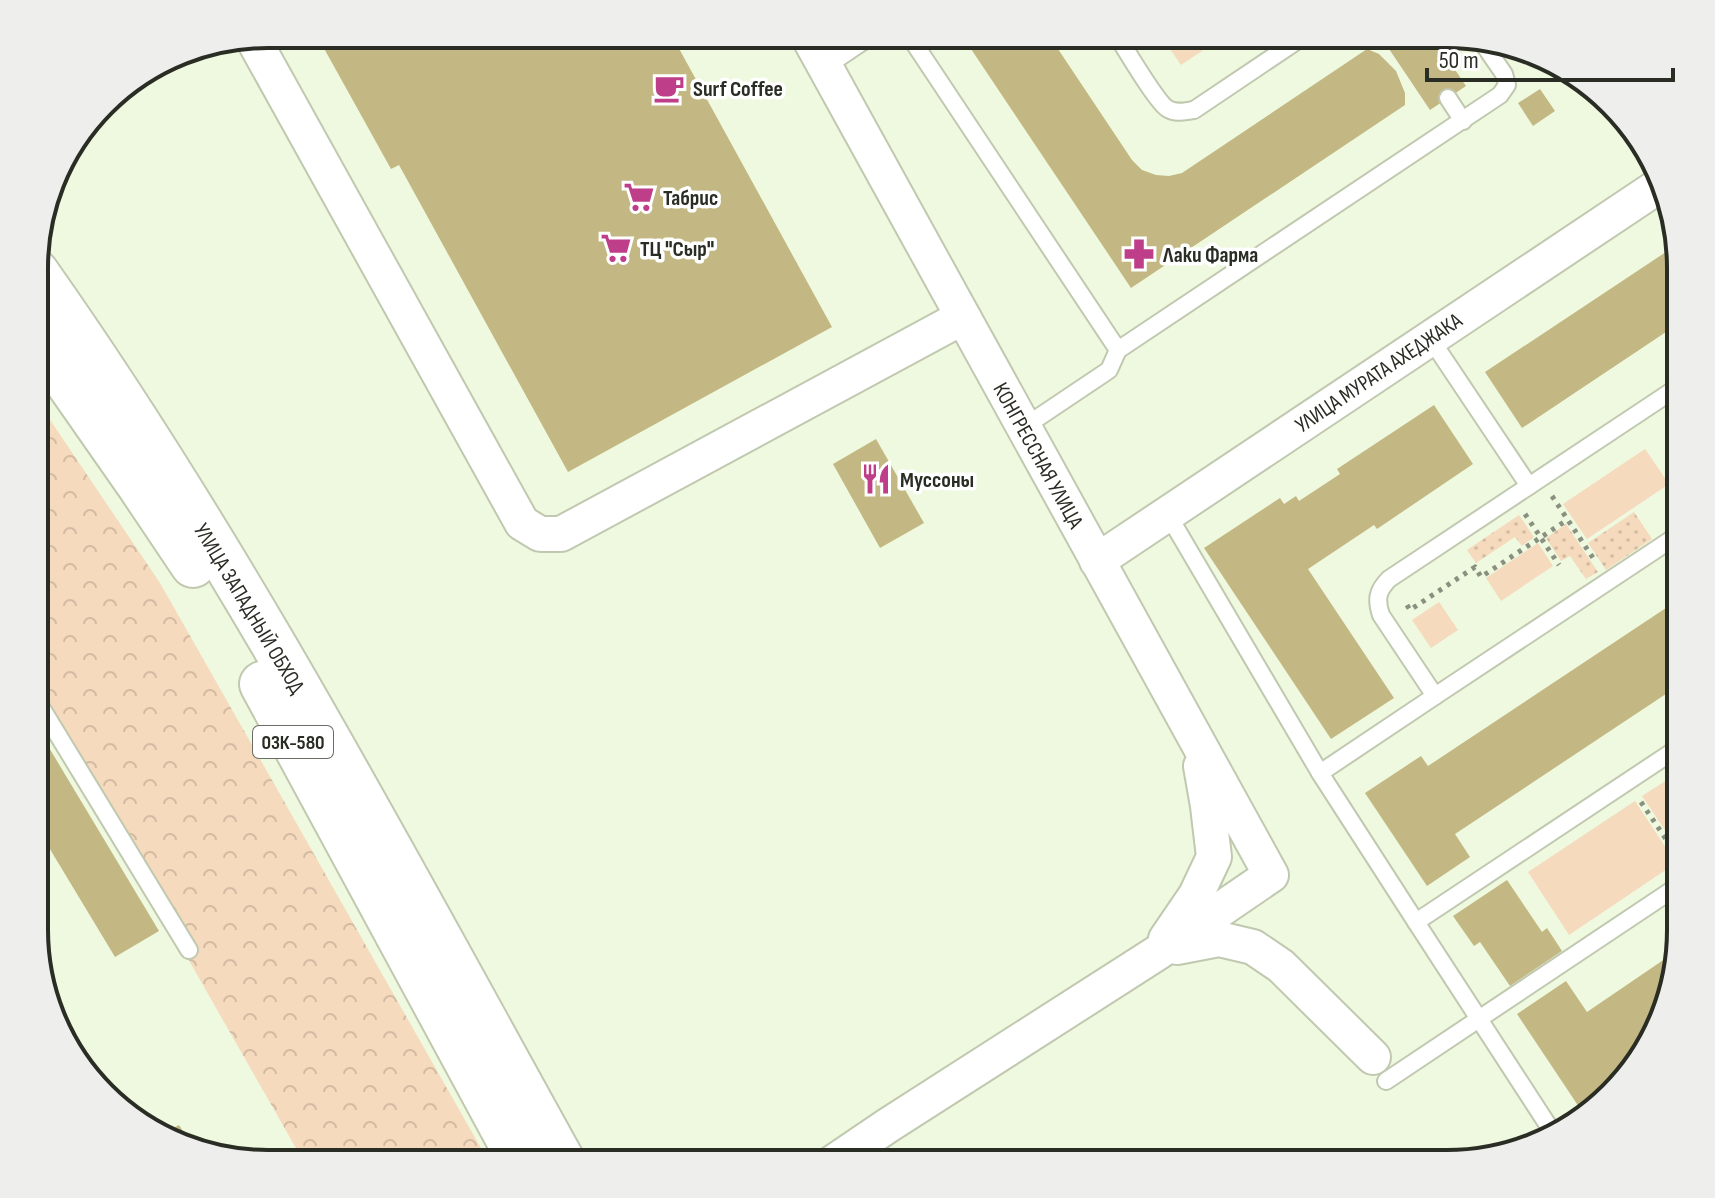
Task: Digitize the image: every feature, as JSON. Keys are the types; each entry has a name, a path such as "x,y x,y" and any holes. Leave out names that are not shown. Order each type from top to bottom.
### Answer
{"highway":[{"name":"УЛИЦА ЗАПАДНЫЙ ОБХОД","path":"48,289 170,472 328,740 556,1150"},
{"name":"УЛИЦА ЗАПАДНЫЙ ОБХОД","path":"48,354 218,604 514,1150"}],"street":[{"name":"КОНГРЕССНАЯ УЛИЦА","path":"815,48 1271,875 1157,953"},
{"path":"258,49 522,523 540,534 561,534 963,317"},
{"name":"УЛИЦА МУРАТА АХЕДЖАКА","path":"1097,561 1652,190"},
{"path":"86,342 200,495 329,703 428,876 577,1150"},
{"path":"1157,953 1196,895 1214,857 1196,739"},
{"path":"852,1150 1157,953 1219,939 1253,947 1281,966 1380,1069"}],"lane":[{"path":"825,67 853,48"},
{"path":"917,48 1118,350"},
{"path":"1125,48 1167,109 1181,112 1194,110 1286,48"},
{"path":"1024,427 1109,370 1118,350 1500,95 1507,85 1504,74 1489,52"},
{"path":"1497,64 1508,57"},
{"path":"1448,98 1463,121"},
{"path":"1430,338 1535,482"},
{"path":"1435,696 1381,615 1376,600 1381,587 1667,394"},
{"path":"1167,513 1320,773 1548,1125"},
{"path":"1320,773 1667,542"},
{"path":"48,719 189,950"},
{"path":"1416,922 1667,755"},
{"path":"1380,1069 1479,1019 1667,893"}],"path":[{"path":"1535,482 1567,520 1608,581"},
{"path":"1513,497 1559,565"},
{"path":"1390,579 1410,610 1475,567 1481,577 1567,520"},
{"path":"1627,781 1667,840"}],"green space":[{"path":"1169,48 1206,48 1181,65"},
{"path":"48,417 160,583 482,1150 297,1150 48,713"},
{"path":"1645,449 1667,481 1667,485 1587,539 1563,504"},
{"path":"1634,512 1652,539 1606,570 1588,543"},
{"path":"1519,515 1534,537 1522,546 1515,537 1476,563 1467,550"},
{"path":"1566,524 1598,572 1586,579 1570,556 1561,561 1546,538"},
{"path":"1538,543 1553,566 1501,601 1486,578"},
{"path":"1439,602 1458,630 1431,648 1412,620"},
{"path":"1667,780 1667,833 1642,796"},
{"path":"1635,801 1667,849 1667,869 1569,935 1528,872"}],"building":[{"name":"ТЦ \"Сыр\"","path":"324,48 679,48 832,327 568,472 399,165 391,169"},
{"path":"970,48 1057,48 1132,160 1142,170 1169,176 1182,173 1367,49 1379,54 1396,71 1405,93 1405,105 1131,288"},
{"path":"1388,48 1440,48 1466,86 1430,110"},
{"path":"1540,89 1555,111 1533,126 1518,103"},
{"path":"1667,252 1667,331 1522,428 1485,372"},
{"path":"1434,405 1473,464 1377,529 1374,525 1308,569 1394,698 1331,739 1204,548 1280,498 1284,504 1296,496 1299,501 1340,474 1337,469"},
{"path":"876,439 924,523 880,548 833,464"},
{"path":"1667,607 1667,693 1455,834 1470,857 1427,886 1365,793 1421,756 1428,766"},
{"path":"48,746 159,931 115,957 48,846"},
{"path":"1507,880 1542,932 1547,928 1562,951 1510,986 1480,942 1474,946 1453,916"},
{"path":"1665,959 1655,1000 1637,1040 1621,1064 1578,1106 1517,1014 1566,981 1587,1012"}],"place":[{"name":"Surf Coffee","path":"669,88"},
{"name":"Табрис","path":"639,197"},
{"name":"ТЦ \"Сыр\"","path":"616,248"},
{"name":"Лаки Фарма","path":"1139,254"},
{"name":"Муссоны","path":"876,479"}]}
